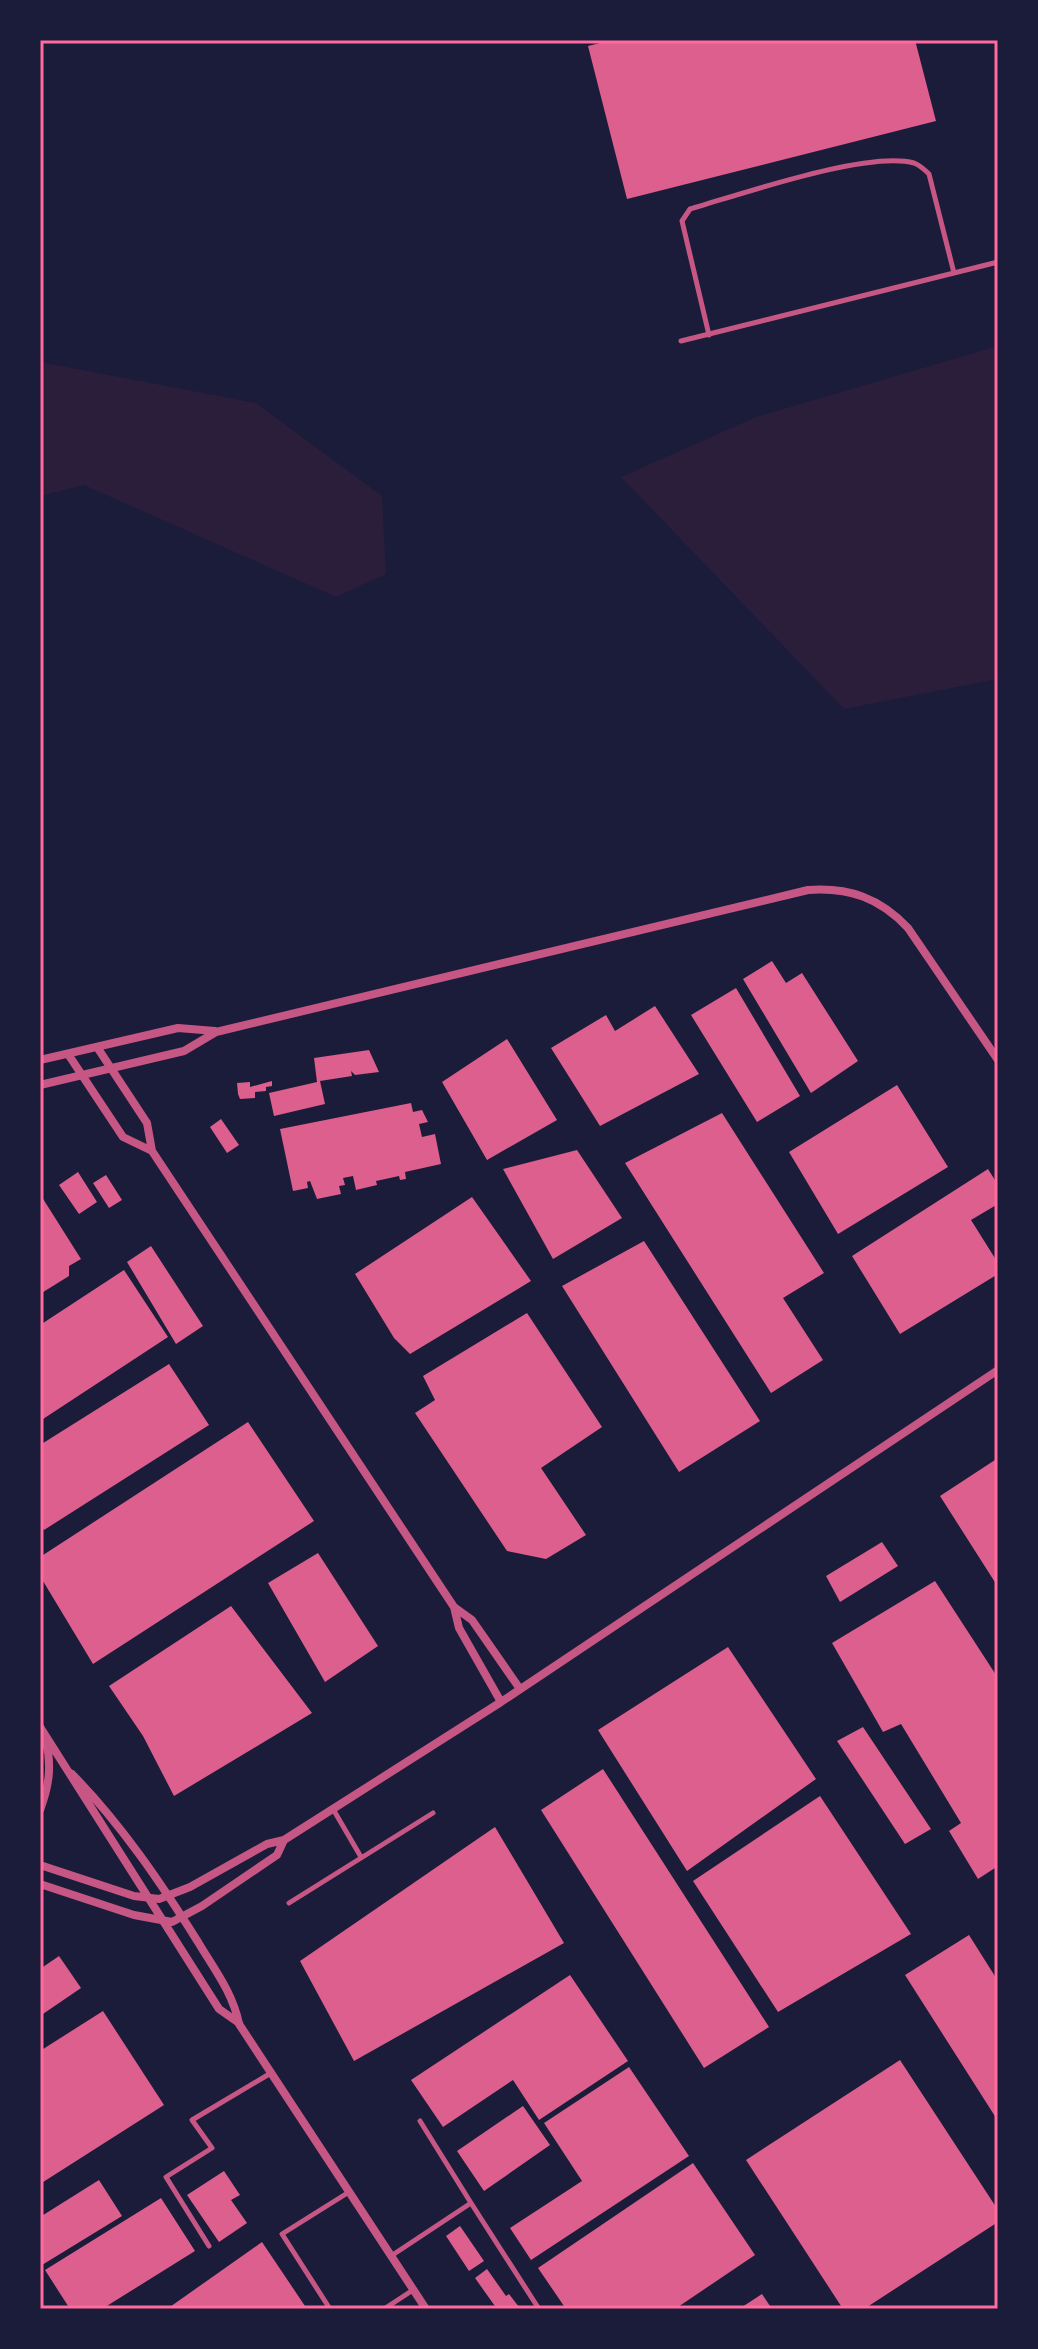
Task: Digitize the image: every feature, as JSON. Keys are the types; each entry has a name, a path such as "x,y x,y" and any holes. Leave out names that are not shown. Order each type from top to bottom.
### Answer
{"street":[{"path":"40,1085 184,1051 216,1032 808,890 828,889 865,896 894,913 908,928 998,1060"},
{"path":"40,1060 178,1028 216,1032"},
{"path":"97,1047 147,1123 152,1151 454,1607 459,1628 501,1702"},
{"path":"68,1054 123,1137 152,1151"},
{"path":"40,1865 148,1899 169,1896 267,1844 284,1840 501,1702 998,1370"},
{"path":"454,1607 472,1620 520,1689"},
{"path":"42,1730 219,2009 239,2024 425,2309"},
{"path":"40,1810 49,1787 51,1759 42,1730"},
{"path":"72,1774 99,1801 169,1896 234,2001 239,2024"},
{"path":"40,1884 163,1922 183,1918 277,1855 284,1840"}],"lane":[{"path":"709,335 682,221 690,209 838,168 893,161 916,163 929,174 954,273"},
{"path":"681,341 998,262"},
{"path":"333,1809 361,1857"},
{"path":"289,1903 433,1813"},
{"path":"209,2246 166,2177 212,2148 192,2120 272,2073"},
{"path":"420,2121 539,2309"},
{"path":"330,2309 282,2234 349,2192"},
{"path":"391,2256 471,2203"},
{"path":"384,2309 413,2290"}],"shaded area":[{"path":"998,346 998,679 844,709 621,477 756,417"},
{"path":"40,362 256,403 382,496 386,574 336,597 84,485 40,496"}],"building":[{"path":"612,40 915,40 936,121 627,199 588,46"},
{"path":"772,961 786,983 802,973 858,1061 811,1093 743,979"},
{"path":"736,988 800,1096 757,1122 691,1015"},
{"path":"655,1006 699,1074 600,1126 551,1048 606,1015 615,1031"},
{"path":"507,1039 557,1120 487,1160 442,1082"},
{"path":"369,1050 379,1072 355,1075 351,1071 352,1076 320,1081 325,1104 274,1116 269,1093 317,1082 314,1058"},
{"path":"272,1081 272,1086 266,1087 266,1091 255,1092 255,1098 240,1099 237,1083 250,1082 250,1087"},
{"path":"897,1085 948,1167 838,1234 789,1152"},
{"path":"411,1103 413,1112 422,1110 428,1122 419,1124 422,1137 435,1134 441,1164 405,1172 406,1179 400,1180 399,1176 376,1181 377,1185 356,1190 353,1176 343,1178 345,1185 339,1186 341,1194 317,1199 310,1181 307,1182 308,1188 293,1191 280,1129"},
{"path":"722,1113 824,1273 783,1298 823,1360 771,1393 625,1163"},
{"path":"221,1119 239,1145 227,1153 210,1127"},
{"path":"577,1150 622,1218 553,1259 503,1169"},
{"path":"988,1169 998,1185 998,1204 971,1220 998,1263 998,1274 900,1334 852,1256"},
{"path":"78,1172 97,1202 79,1214 59,1185"},
{"path":"106,1175 122,1200 109,1208 93,1183"},
{"path":"40,1194 81,1259 69,1266 69,1276 40,1294"},
{"path":"472,1197 531,1281 410,1354 394,1338 355,1274"},
{"path":"644,1241 760,1421 679,1472 562,1286"},
{"path":"151,1246 203,1326 176,1344 127,1262"},
{"path":"124,1270 168,1337 40,1421 40,1325"},
{"path":"527,1313 602,1427 541,1468 586,1535 546,1559 507,1551 415,1413 435,1400 423,1376"},
{"path":"169,1364 209,1425 44,1530 40,1523 40,1445"},
{"path":"248,1422 314,1521 93,1664 40,1576 40,1557"},
{"path":"998,1458 998,1587 940,1496"},
{"path":"882,1542 898,1566 840,1602 826,1576"},
{"path":"318,1553 378,1646 325,1682 268,1583"},
{"path":"935,1581 998,1678 998,1866 978,1879 949,1831 961,1823 901,1724 883,1732 832,1643"},
{"path":"231,1606 312,1713 174,1796 143,1736 109,1686"},
{"path":"728,1647 816,1779 687,1871 598,1730"},
{"path":"863,1727 931,1829 905,1844 837,1741"},
{"path":"603,1769 769,2027 704,2068 541,1810"},
{"path":"820,1796 911,1934 778,2012 693,1881"},
{"path":"495,1827 564,1943 354,2061 300,1961"},
{"path":"969,1935 998,1981 998,2121 905,1975"},
{"path":"59,1956 81,1988 40,2016 40,1969"},
{"path":"570,1975 628,2061 539,2120 513,2080 443,2127 411,2080"},
{"path":"103,2011 164,2105 40,2184 40,2051"},
{"path":"900,2060 998,2210 998,2222 864,2309 843,2309 746,2160"},
{"path":"629,2067 689,2156 531,2260 510,2228 582,2181 544,2123"},
{"path":"523,2106 550,2145 484,2191 457,2151"},
{"path":"693,2163 755,2255 675,2309 566,2309 538,2268"},
{"path":"224,2171 240,2195 231,2200 247,2223 219,2242 187,2195"},
{"path":"99,2180 122,2216 42,2265 40,2217"},
{"path":"161,2198 195,2251 102,2309 70,2309 45,2270"},
{"path":"460,2226 484,2261 469,2271 446,2236"},
{"path":"262,2242 307,2309 167,2309"},
{"path":"487,2269 506,2296 509,2294 519,2307 497,2309 475,2278"},
{"path":"762,2294 772,2309 739,2309"}]}
